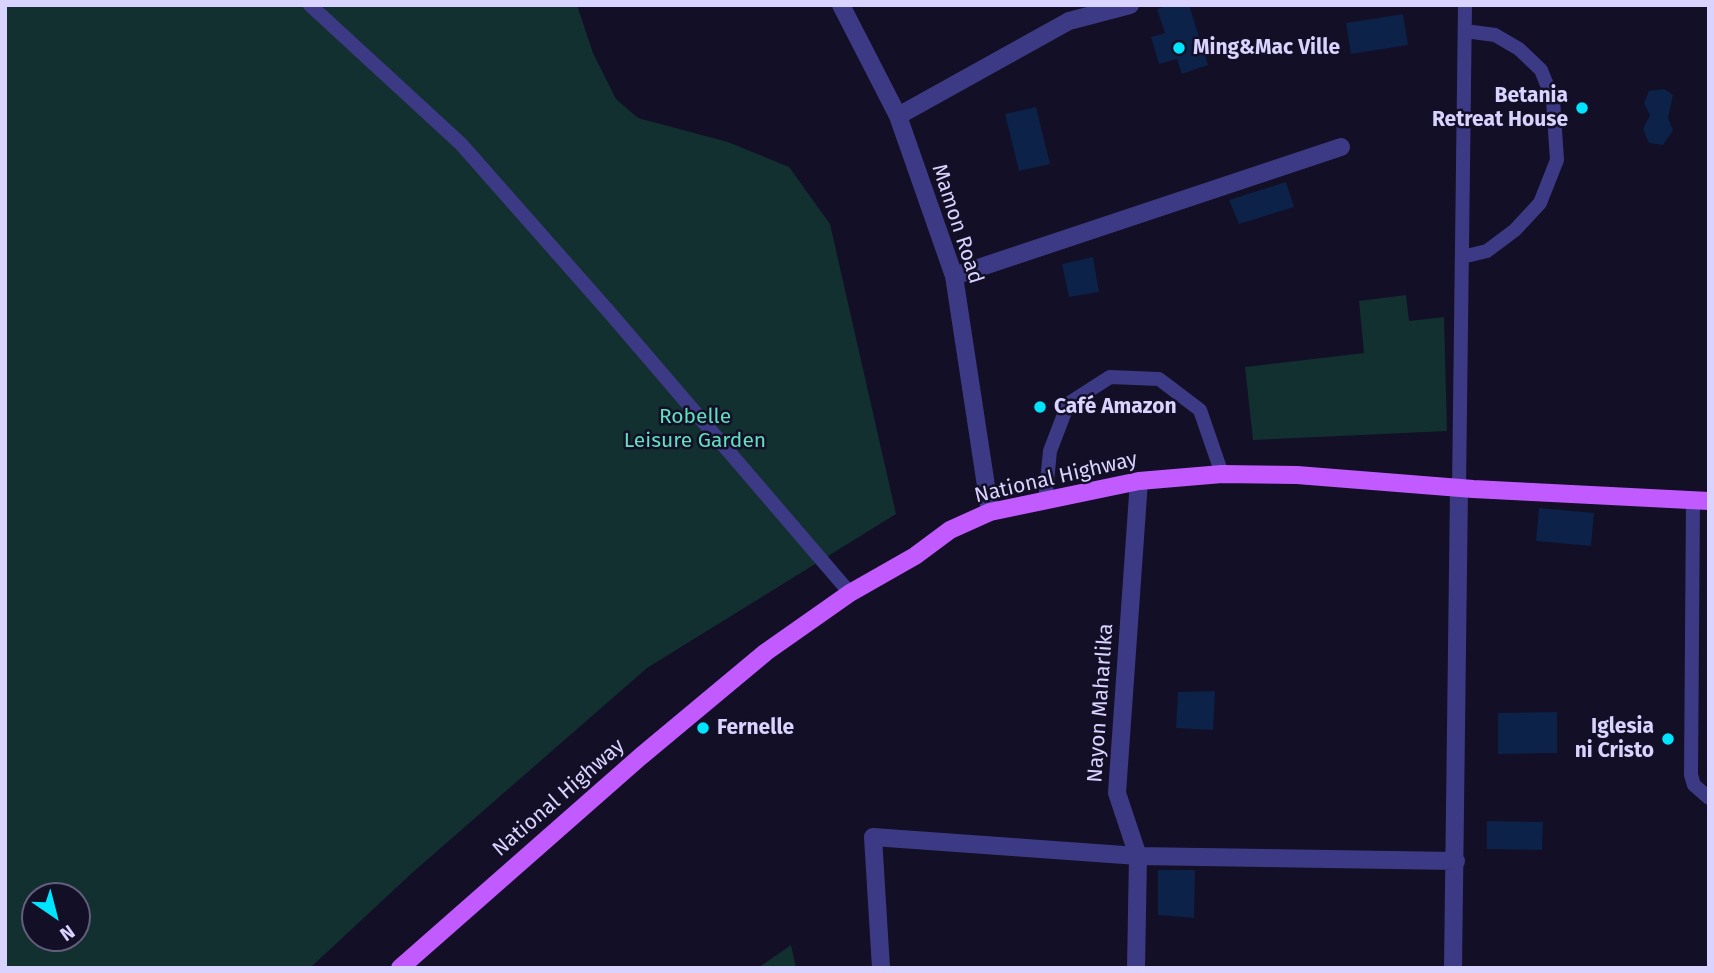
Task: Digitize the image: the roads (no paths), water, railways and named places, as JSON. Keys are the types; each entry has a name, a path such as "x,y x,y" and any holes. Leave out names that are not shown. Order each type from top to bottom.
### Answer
{"main road":[{"name":"National Highway","path":"400,968 640,757 766,652 850,593 915,556 950,530 990,512 1139,481 1222,474 1297,475 1459,488 1701,500"}],"street":[{"name":"Mamon Road","path":"841,5 898,116 954,276 990,512"},
{"path":"898,116 1069,21 1130,5"},
{"path":"954,276 1341,147"},
{"name":"Nayon Maharlika","path":"1136,968 1138,856 1118,793 1139,481"},
{"path":"1453,968 1459,488"},
{"path":"881,968 873,837 1138,856 1456,861"}],"lane":[{"path":"310,5 461,144 850,593"},
{"path":"1459,488 1465,5"},
{"path":"1462,257 1487,251 1515,230 1540,204 1557,160 1553,100 1541,70 1519,50 1495,35 1465,32"},
{"path":"1045,502 1050,451 1068,404 1110,377 1159,379 1200,410 1222,474"},
{"path":"1701,500 1691,775 1694,785 1709,798"}],"water":[{"name":"Ming&Mac Ville","path":"1169,5 1189,5 1208,65 1182,74 1177,59 1159,64 1151,37 1165,33 1157,9"},
{"path":"1403,14 1408,45 1351,54 1346,23"},
{"path":"1664,89 1673,95 1668,118 1673,130 1663,145 1649,143 1643,129 1650,115 1644,103 1649,91"},
{"path":"1036,107 1050,164 1019,171 1005,114"},
{"path":"1286,182 1294,207 1239,224 1229,200"},
{"path":"1093,257 1099,292 1069,297 1062,264"},
{"path":"1539,508 1594,513 1591,546 1536,541"},
{"path":"1215,691 1213,730 1176,728 1178,692"},
{"path":"1557,712 1557,753 1498,754 1498,713"},
{"path":"1487,821 1543,822 1542,850 1487,849"},
{"path":"1158,870 1195,870 1194,918 1158,915"}],"place":[{"name":"Ming&Mac Ville","path":"1179,48"},
{"name":"Betania Retreat House","path":"1582,108"},
{"name":"Café Amazon","path":"1040,407"},
{"name":"Fernelle","path":"703,728"},
{"name":"Iglesia ni Cristo","path":"1668,739"}],"park label":[{"name":"Robelle Leisure Garden","path":"695,429"}]}
